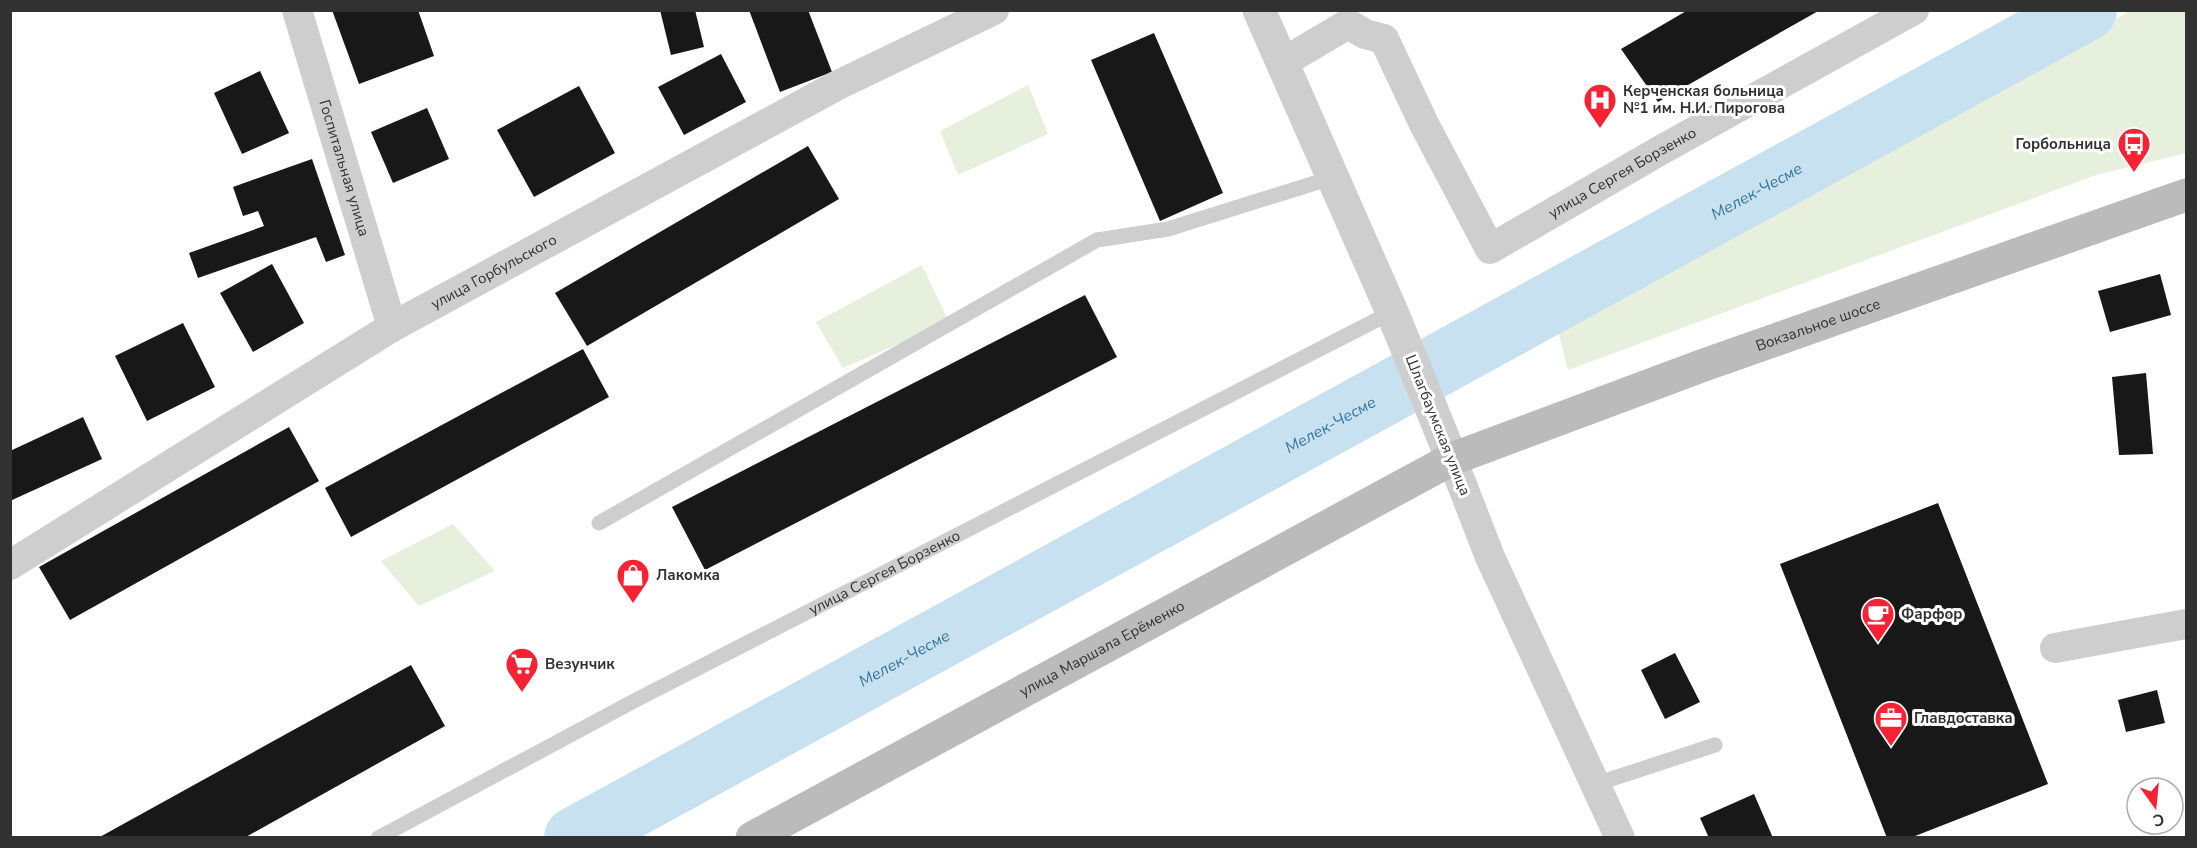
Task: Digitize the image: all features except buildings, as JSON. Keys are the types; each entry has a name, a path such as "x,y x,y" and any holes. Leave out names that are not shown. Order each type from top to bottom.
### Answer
{"main road":[{"name":"Вокзальное шоссе","path":"1452,459 1704,365 2187,195"},
{"name":"улица Маршала Ерёменко","path":"752,837 1452,459"}],"street":[{"name":"Госпитальная улица","path":"297,10 392,327"},
{"name":"улица Горбульского","path":"10,565 392,327 838,85 994,10"},
{"name":"Шлагбаумская улица","path":"1259,10 1397,323 1490,557 1620,837"},
{"name":"улица Сергея Борзенко","path":"1343,15 1365,34 1384,39 1424,124 1490,249 1661,150 1914,10"},
{"path":"1277,53 1343,15"},
{"path":"2055,648 2187,624"}],"lane":[{"path":"599,523 1097,240 1167,229 1331,177"},
{"name":"улица Сергея Борзенко","path":"378,837 634,701 1397,323"},
{"path":"1596,784 1714,745"}],"green space":[{"path":"2130,11 2186,11 2186,153 2096,175 1568,370 1555,319"},
{"path":"1028,85 1048,134 958,175 940,131"},
{"path":"922,265 949,322 843,368 816,322"},
{"path":"453,524 495,571 419,606 381,561"}],"waterway":[{"name":"Мелек-Чесме","path":"575,838 2086,10"}],"place":[{"name":"Керченская больница №1 им. Н.И. Пирогова","path":"1600,129"},
{"name":"Горбольница","path":"2134,173"},
{"name":"Лакомка","path":"633,604"},
{"name":"Фарфор","path":"1878,643"},
{"name":"Везунчик","path":"522,693"},
{"name":"Главдоставка","path":"1891,747"}]}
